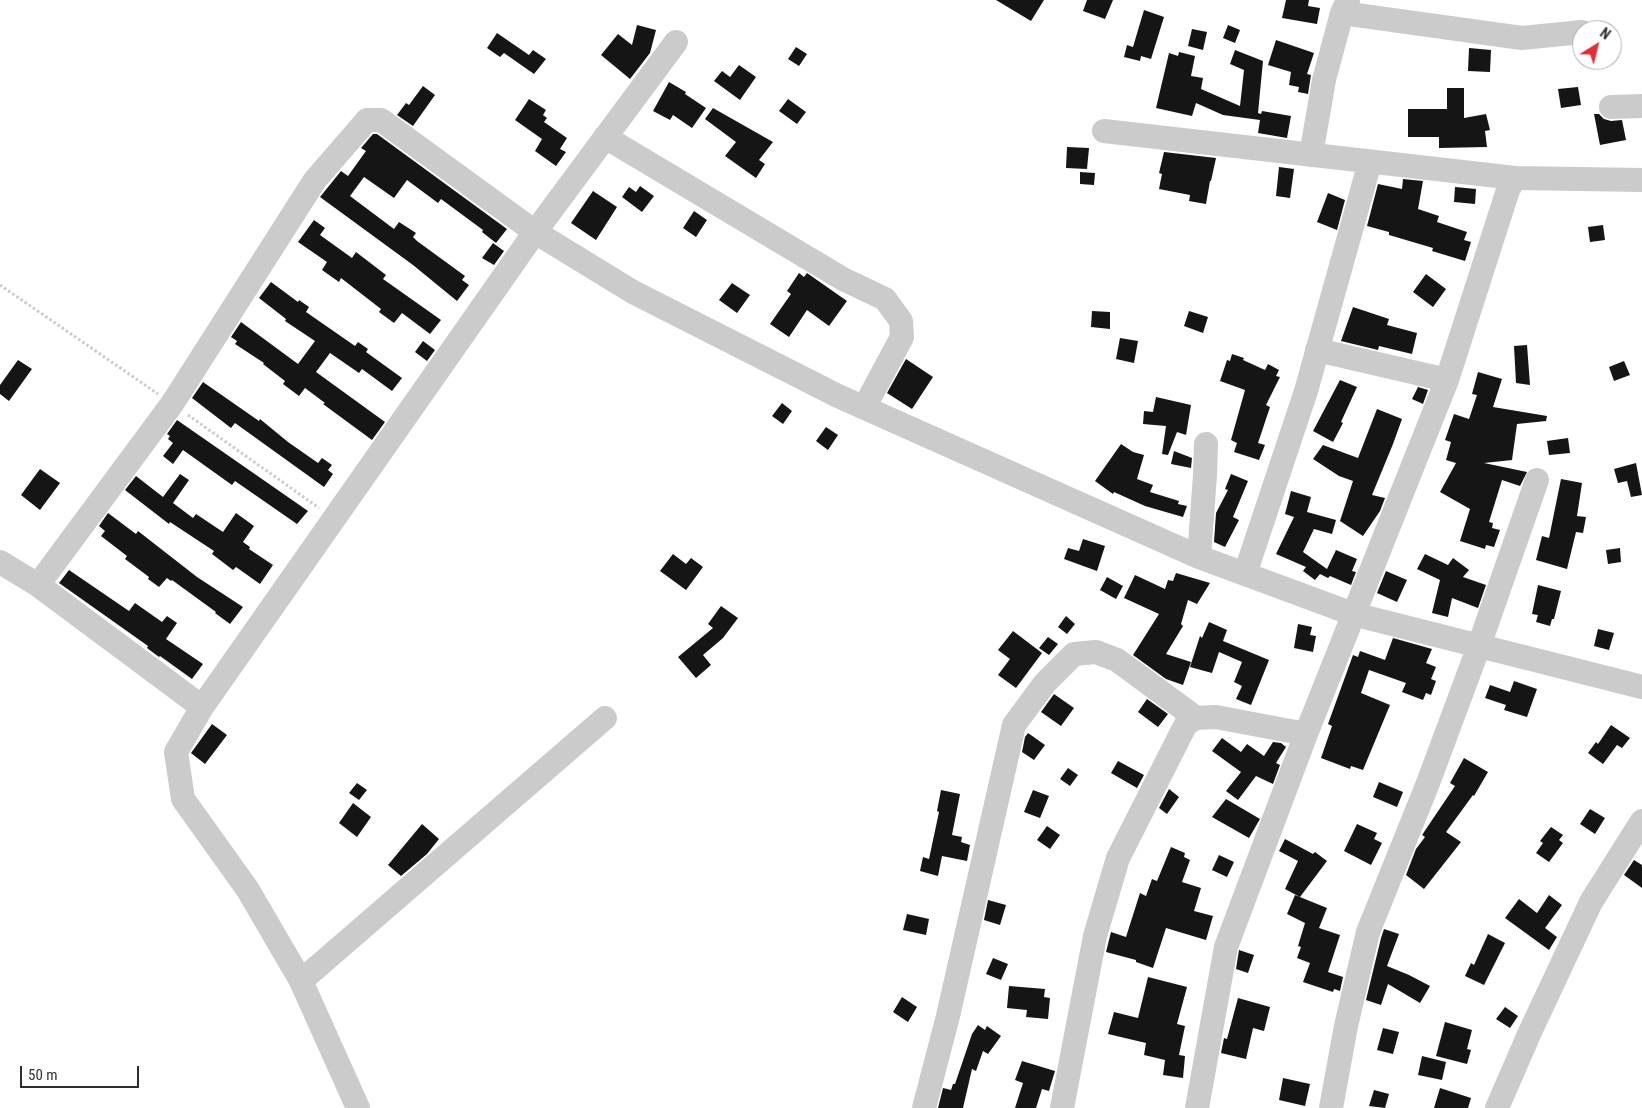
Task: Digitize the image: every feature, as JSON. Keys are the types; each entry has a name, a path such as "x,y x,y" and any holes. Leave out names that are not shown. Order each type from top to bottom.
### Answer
{"street":[{"path":"1311,155 1324,80 1345,7 1522,38 1572,33"},
{"path":"358,1108 301,981 248,890 183,799 176,752 202,707 535,232 676,42"},
{"path":"1612,107 1642,106"},
{"path":"38,585 172,404 316,180 366,120 381,120 535,232 633,292 864,408 1199,557 1353,614 1642,687"},
{"path":"1104,131 1515,178 1642,180"},
{"path":"605,137 843,279 885,299 901,321 902,337 864,408"},
{"path":"1245,574 1306,392 1370,162"},
{"path":"1197,1108 1226,947 1306,734 1447,380 1508,190 1515,178"},
{"path":"1317,350 1447,380"},
{"path":"1199,557 1206,475 1206,444"},
{"path":"1331,1108 1346,1026 1368,932 1428,783 1479,646 1537,480"},
{"path":"0,562 38,585 202,707"},
{"path":"924,1108 948,1016 1014,725 1045,683 1074,654 1096,652 1117,660 1196,718"},
{"path":"1062,1108 1095,936 1118,858 1186,724 1196,718 1216,717 1306,734"},
{"path":"301,981 605,718"},
{"path":"1497,1108 1530,1032 1591,902 1642,821"}],"building":[{"path":"996,0 1044,0 1031,21"},
{"path":"1087,0 1113,0 1105,19 1083,11"},
{"path":"1286,0 1309,0 1308,6 1320,8 1317,24 1282,18"},
{"path":"1144,10 1164,17 1151,59 1141,56 1140,61 1124,57 1127,45 1133,47"},
{"path":"637,25 656,30 650,53 630,79 601,55 618,34 632,45"},
{"path":"1228,25 1240,30 1235,43 1223,38"},
{"path":"1192,29 1207,32 1203,50 1188,46"},
{"path":"497,33 529,55 533,50 546,59 534,74 504,53 500,57 487,48"},
{"path":"1276,40 1314,53 1307,74 1311,75 1308,94 1298,92 1299,87 1289,85 1291,72 1268,65"},
{"path":"796,47 807,54 799,66 788,59"},
{"path":"1469,48 1491,50 1490,72 1468,71"},
{"path":"1235,50 1263,61 1258,113 1261,114 1262,111 1291,116 1287,138 1258,133 1260,120 1223,115 1196,103 1192,116 1156,108 1169,53 1178,56 1179,52 1195,56 1191,76 1203,78 1201,89 1240,106 1244,70 1230,64"},
{"path":"739,65 756,77 740,100 714,81 722,71 730,77"},
{"path":"669,82 686,92 685,94 706,108 692,128 673,115 670,120 653,111"},
{"path":"423,86 435,95 413,126 397,115 406,103 409,105"},
{"path":"1578,87 1581,105 1561,108 1558,89"},
{"path":"1447,88 1464,88 1464,118 1486,114 1490,130 1485,131 1487,147 1439,148 1439,137 1408,137 1408,109 1447,109"},
{"path":"529,99 546,110 543,115 547,118 544,122 567,138 560,149 566,152 556,166 535,151 542,139 515,120"},
{"path":"788,99 806,112 797,124 779,111"},
{"path":"713,108 773,142 759,160 765,164 756,178 725,156 736,142 705,119"},
{"path":"1594,114 1599,114 1604,119 1611,121 1622,120 1626,140 1600,145"},
{"path":"373,134 377,134 507,229 496,243 482,232 483,230 441,199 438,203 407,180 394,198 364,177 350,196 394,229 399,222 416,233 413,237 417,241 465,276 462,280 469,285 457,301 413,265 320,197 341,171 348,176 366,151 361,148"},
{"path":"1067,147 1089,148 1087,169 1066,168"},
{"path":"1164,152 1216,158 1206,204 1189,201 1190,195 1159,189 1162,174 1159,173"},
{"path":"1279,167 1294,169 1290,198 1276,196"},
{"path":"1080,172 1095,173 1094,185 1080,184"},
{"path":"1403,179 1423,181 1418,209 1439,216 1437,222 1467,232 1464,240 1471,242 1465,261 1432,251 1433,248 1389,235 1389,232 1367,226 1378,184 1402,189"},
{"path":"640,186 654,196 642,212 622,197 629,187 636,192"},
{"path":"1455,187 1476,189 1475,204 1454,202"},
{"path":"593,191 617,207 596,240 571,223"},
{"path":"1328,193 1345,200 1337,230 1317,222"},
{"path":"694,211 707,220 696,237 683,228"},
{"path":"314,220 325,228 320,235 352,258 356,252 386,275 383,279 441,320 430,334 402,313 394,323 379,312 381,309 341,278 339,282 322,270 327,262 298,242"},
{"path":"1603,225 1605,240 1590,242 1588,227"},
{"path":"493,243 504,251 494,265 482,258"},
{"path":"799,273 804,277 807,273 847,301 829,326 807,310 789,337 770,324 791,294 787,291"},
{"path":"1426,274 1446,289 1433,307 1413,292"},
{"path":"271,282 298,302 299,300 309,307 306,312 355,346 358,342 368,349 366,352 402,378 392,391 362,369 359,373 330,353 316,372 385,422 372,440 323,404 325,403 305,388 299,396 283,384 285,381 264,363 235,344 237,341 231,337 241,322 298,364 315,341 285,321 286,319 259,298"},
{"path":"732,283 750,295 737,313 719,300"},
{"path":"1353,307 1389,319 1387,325 1417,333 1412,354 1379,346 1378,350 1341,341"},
{"path":"1092,311 1110,312 1110,329 1091,327"},
{"path":"1189,311 1208,317 1203,333 1184,326"},
{"path":"1120,338 1138,341 1134,363 1116,359"},
{"path":"423,341 435,350 427,361 415,352"},
{"path":"1527,345 1530,385 1516,383 1514,346"},
{"path":"1232,354 1244,358 1243,360 1265,370 1268,364 1279,370 1276,376 1280,377 1266,405 1270,407 1258,443 1265,445 1259,460 1234,452 1237,443 1231,440 1245,390 1220,381 1227,360 1230,361"},
{"path":"906,359 933,377 912,409 887,393"},
{"path":"18,360 32,369 9,401 0,394 0,385"},
{"path":"1624,361 1630,375 1614,381 1609,367"},
{"path":"1478,372 1502,379 1493,407 1547,416 1546,421 1517,424 1512,460 1484,463 1527,472 1520,486 1502,480 1489,522 1493,523 1492,528 1500,530 1494,547 1486,545 1485,549 1460,541 1470,509 1440,492 1456,463 1446,460 1451,442 1445,440 1454,414 1469,419 1477,395 1472,394"},
{"path":"1340,380 1357,387 1341,422 1343,423 1333,442 1313,431"},
{"path":"203,382 259,421 260,419 318,463 322,458 332,465 328,470 333,474 324,487 235,423 231,428 192,398"},
{"path":"1418,387 1428,390 1423,404 1412,399"},
{"path":"1156,397 1191,405 1186,435 1177,432 1168,455 1162,454 1166,426 1143,424 1144,411 1153,412"},
{"path":"782,403 792,411 783,424 772,416"},
{"path":"1377,409 1402,419 1372,495 1385,498 1380,511 1363,536 1340,521 1353,481 1339,476 1313,459 1323,445 1358,458"},
{"path":"177,420 308,511 297,524 235,481 232,485 183,450 173,464 163,456 173,443 168,439 170,436 167,434"},
{"path":"826,427 838,435 828,450 816,441"},
{"path":"1568,438 1570,453 1549,455 1547,441"},
{"path":"1121,444 1133,452 1144,455 1137,479 1153,485 1150,492 1179,501 1178,504 1187,506 1183,517 1145,506 1114,492 1113,494 1095,481"},
{"path":"1174,451 1192,458 1191,468 1171,464"},
{"path":"1636,463 1642,495 1631,497 1627,481 1618,483 1614,469"},
{"path":"40,469 60,483 40,510 21,495"},
{"path":"180,474 189,480 173,503 193,518 196,514 223,532 236,513 254,526 243,542 250,547 249,549 273,565 260,584 236,567 233,570 212,554 214,551 170,522 169,524 125,490 136,476 163,497"},
{"path":"1231,474 1248,481 1233,517 1239,520 1225,547 1214,542 1216,513 1228,490 1225,489"},
{"path":"1561,479 1582,483 1577,516 1586,517 1583,533 1576,532 1567,569 1536,560 1542,536 1549,538"},
{"path":"1291,491 1311,497 1307,512 1336,520 1332,534 1314,529 1303,552 1327,569 1336,550 1357,559 1352,571 1356,572 1351,585 1320,574 1315,580 1303,571 1306,567 1276,554 1294,517 1285,514"},
{"path":"108,513 136,534 138,531 197,577 243,607 230,624 172,580 167,578 159,587 125,559 127,556 101,536 105,531 99,526"},
{"path":"1083,539 1105,546 1097,571 1064,559 1068,548 1079,551"},
{"path":"1620,548 1621,562 1608,564 1606,550"},
{"path":"673,554 686,564 691,558 703,567 686,590 660,571"},
{"path":"1425,554 1448,565 1453,558 1469,570 1463,577 1486,585 1478,608 1452,598 1448,617 1432,613 1440,580 1417,569"},
{"path":"69,570 129,611 135,603 162,622 167,616 177,623 166,639 203,664 192,679 59,583"},
{"path":"1386,571 1407,580 1397,602 1377,593"},
{"path":"1176,573 1210,583 1197,604 1188,600 1181,624 1183,626 1166,654 1191,662 1183,685 1166,679 1133,655 1159,614 1124,598 1135,575 1165,589 1168,580 1173,581"},
{"path":"1107,577 1123,586 1116,599 1100,590"},
{"path":"1538,585 1561,591 1554,619 1552,619 1550,626 1536,622 1538,615 1532,614"},
{"path":"721,606 738,618 723,638 703,655 711,665 696,678 678,657 713,628 708,624"},
{"path":"1066,616 1075,624 1067,634 1058,627"},
{"path":"1209,622 1227,630 1223,641 1269,660 1251,705 1236,699 1242,686 1234,682 1242,662 1219,652 1212,673 1190,667 1200,636 1202,638"},
{"path":"1298,624 1312,627 1310,635 1316,636 1313,652 1294,648"},
{"path":"1598,629 1614,633 1609,650 1594,646"},
{"path":"1013,631 1042,653 1016,688 998,675 1010,659 998,650"},
{"path":"1048,637 1058,644 1049,655 1039,648"},
{"path":"1393,638 1432,649 1426,663 1436,667 1431,679 1436,681 1431,695 1426,693 1423,700 1402,692 1406,683 1369,670 1361,693 1390,705 1363,770 1351,766 1350,769 1321,758 1332,726 1328,724 1353,655 1358,657 1360,651 1385,660"},
{"path":"1514,681 1537,689 1527,717 1504,710 1506,705 1485,698 1490,685 1510,692"},
{"path":"1054,694 1074,708 1061,726 1041,712"},
{"path":"1147,699 1168,714 1158,727 1138,712"},
{"path":"212,724 227,735 205,764 191,753"},
{"path":"1611,725 1630,738 1622,748 1617,745 1603,764 1588,753 1596,742 1598,744"},
{"path":"1028,733 1045,745 1034,760 1022,752 1025,737"},
{"path":"1222,738 1241,752 1247,744 1264,756 1273,742 1281,743 1286,747 1276,763 1280,765 1273,784 1256,776 1238,800 1226,791 1241,772 1212,751"},
{"path":"1464,758 1488,772 1474,796 1446,832 1461,842 1424,889 1406,875 1416,849 1425,837 1422,835 1455,786 1450,783"},
{"path":"1118,761 1144,775 1137,788 1111,773"},
{"path":"1068,768 1078,775 1070,786 1060,779"},
{"path":"1379,782 1403,792 1397,807 1373,797"},
{"path":"357,783 367,790 359,800 349,793"},
{"path":"1169,789 1179,797 1167,814 1159,808"},
{"path":"941,790 960,794 952,835 962,837 961,842 970,845 967,861 942,856 938,876 920,871 923,857 929,859 939,812 937,811"},
{"path":"1033,790 1049,796 1040,818 1024,812"},
{"path":"1226,799 1260,819 1249,838 1212,817"},
{"path":"353,803 371,817 357,837 339,823"},
{"path":"1590,809 1605,818 1595,834 1580,824"},
{"path":"422,824 439,839 427,854 401,876 388,865"},
{"path":"1357,824 1377,833 1374,839 1382,843 1371,865 1344,851"},
{"path":"1047,826 1060,835 1050,849 1037,840"},
{"path":"1551,827 1563,835 1559,840 1563,843 1549,862 1536,853 1543,843 1540,841"},
{"path":"1285,839 1313,854 1315,852 1327,861 1300,897 1285,889 1298,861 1279,851"},
{"path":"1171,847 1185,853 1184,857 1190,860 1182,882 1201,888 1194,911 1213,916 1206,940 1166,928 1153,968 1136,962 1136,960 1106,952 1111,932 1126,937 1140,893 1146,896 1152,879 1157,881"},
{"path":"1219,855 1234,862 1227,877 1212,870"},
{"path":"1634,860 1642,865 1642,888 1624,875"},
{"path":"1295,895 1327,908 1319,928 1340,935 1328,972 1343,977 1340,991 1334,989 1333,992 1303,982 1310,963 1297,958 1301,947 1298,946 1305,923 1287,914"},
{"path":"1549,895 1562,905 1545,928 1557,937 1549,950 1505,918 1519,899 1537,913"},
{"path":"988,900 1006,905 1000,925 984,920"},
{"path":"907,914 929,919 926,935 903,930"},
{"path":"1384,929 1399,934 1387,966 1430,986 1420,1003 1388,984 1381,1005 1366,1000"},
{"path":"1488,934 1505,943 1484,985 1465,976 1471,963 1474,965"},
{"path":"1239,950 1254,955 1248,973 1236,969"},
{"path":"993,958 1008,964 1001,980 986,974"},
{"path":"1148,977 1187,987 1177,1024 1185,1026 1179,1055 1185,1056 1183,1078 1163,1075 1165,1060 1144,1055 1146,1043 1108,1034 1114,1012 1138,1018"},
{"path":"1009,986 1045,989 1044,997 1050,998 1048,1019 1026,1017 1027,1010 1007,1008"},
{"path":"902,997 917,1007 908,1022 893,1012"},
{"path":"1238,998 1270,1007 1264,1031 1253,1028 1246,1059 1221,1053 1224,1038 1227,1039"},
{"path":"1505,1007 1518,1016 1510,1028 1496,1019"},
{"path":"1445,1022 1472,1030 1467,1049 1471,1050 1467,1064 1436,1056"},
{"path":"978,1025 985,1030 987,1026 1001,1036 988,1054 983,1051 976,1071 972,1069 963,1108 938,1108 943,1088 951,1090 953,1084 955,1084 972,1034"},
{"path":"1383,1028 1399,1032 1393,1054 1377,1050"},
{"path":"1422,1056 1446,1062 1442,1080 1418,1075"},
{"path":"1022,1061 1055,1071 1049,1091 1042,1089 1036,1108 1015,1108 1023,1083 1015,1080"},
{"path":"1283,1078 1310,1084 1305,1106 1279,1100"},
{"path":"1440,1088 1471,1098 1468,1108 1434,1108"},
{"path":"1374,1090 1389,1094 1385,1108 1369,1106"}]}
